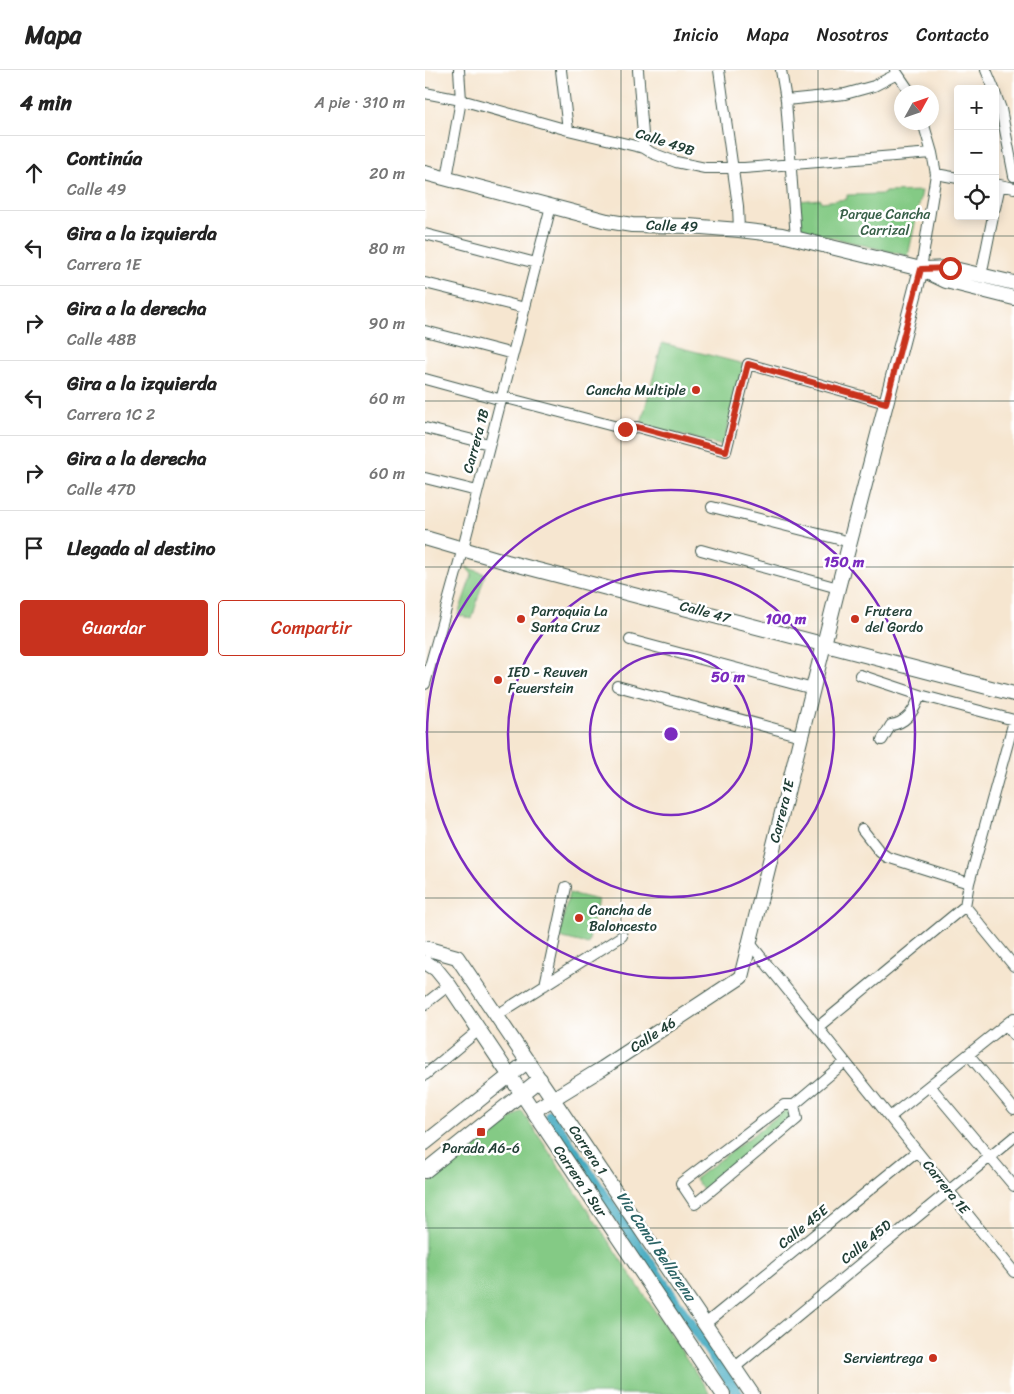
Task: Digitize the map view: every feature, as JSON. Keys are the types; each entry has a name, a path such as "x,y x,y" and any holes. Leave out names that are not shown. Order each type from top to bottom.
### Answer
{"street":[{"path":"447,178 461,100 459,70"},
{"path":"561,70 568,130"},
{"path":"638,70 643,148"},
{"path":"719,70 738,206 739,230"},
{"path":"781,70 786,100 796,239"},
{"path":"986,70 992,85"},
{"path":"786,100 845,94 874,86 896,72 905,85"},
{"name":"Calle 49B","path":"425,93 461,100 568,130 643,148 676,162 705,168 744,168 932,153"},
{"path":"999,103 1014,176"},
{"path":"921,269 936,174 925,130"},
{"name":"Calle 49","path":"425,173 607,221 632,225 689,226 739,230 796,239 921,269 946,281 1014,298"},
{"path":"936,174 954,177"},
{"path":"999,184 1014,188"},
{"name":"Carrera 1B","path":"425,684 463,548 551,206"},
{"path":"981,276 992,220"},
{"path":"425,234 536,263"},
{"name":"Calle 49","path":"921,269 950,268 1014,283"},
{"name":"Carrera 1E","path":"921,269 749,942 1014,1272"},
{"path":"425,283 525,308"},
{"path":"425,331 513,354"},
{"path":"425,379 625,429 637,427 726,451 748,364 886,403"},
{"path":"425,428 489,444"},
{"path":"425,478 477,491"},
{"path":"712,508 850,542"},
{"name":"Calle 47","path":"425,538 507,562 1014,694"},
{"path":"701,550 838,588"},
{"path":"630,640 813,690"},
{"path":"818,1027 965,906 969,884 1014,721 920,695 860,675"},
{"path":"617,686 801,736"},
{"path":"882,740 891,725 899,724 916,708 920,695"},
{"path":"862,829 880,852 887,857 969,884"},
{"path":"545,985 566,887"},
{"path":"965,906 1014,966"},
{"path":"497,1015 622,936"},
{"name":"Calle 46","path":"533,1111 741,977 749,942"},
{"name":"Carrera 1","path":"425,948 457,957 752,1394"},
{"name":"Carrera 1 Sur","path":"431,966 449,985 723,1394"},
{"path":"425,1004 449,985"},
{"path":"890,1117 1014,1018"},
{"path":"1006,1025 1014,1035"},
{"path":"425,1075 479,1030"},
{"path":"969,1055 1014,1109"},
{"path":"425,1143 528,1061"},
{"path":"794,1105 797,1119 695,1204 681,1183 785,1105 794,1105 845,1062"},
{"path":"425,1171 540,1078"},
{"path":"930,1086 1014,1186"},
{"name":"Calle 45D","path":"735,1368 1014,1137"},
{"name":"Calle 45E","path":"705,1324 917,1151"}],"green space":[{"name":"Parque Cancha Carrizal","path":"922,191 908,256 801,230 799,201 820,199 821,202 847,199 847,195"},
{"path":"662,343 744,364 723,446 641,424"},
{"path":"466,567 485,574 472,619 458,615 472,574"},
{"name":"Cancha de Baloncesto","path":"569,893 598,900 588,944 559,937"},
{"path":"787,1109 793,1117 703,1190 695,1179"},
{"path":"522,1111 710,1394 425,1394 425,1186"}],"waterway":[{"name":"Via Canal Bellarena","path":"550,1115 738,1394"}],"place":[{"name":"Cancha Multiple","path":"696,390"},
{"name":"Parroquia La Santa Cruz","path":"521,619"},
{"name":"Frutera del Gordo","path":"855,619"},
{"name":"IED - Reuven Feuerstein","path":"498,680"},
{"name":"Cancha de Baloncesto","path":"579,918"},
{"name":"Parada A6-6","path":"481,1132"},
{"name":"Servientrega","path":"933,1358"}],"route":[{"path":"625,429 637,427 726,451 748,364 886,403 921,269 950,268"}]}
